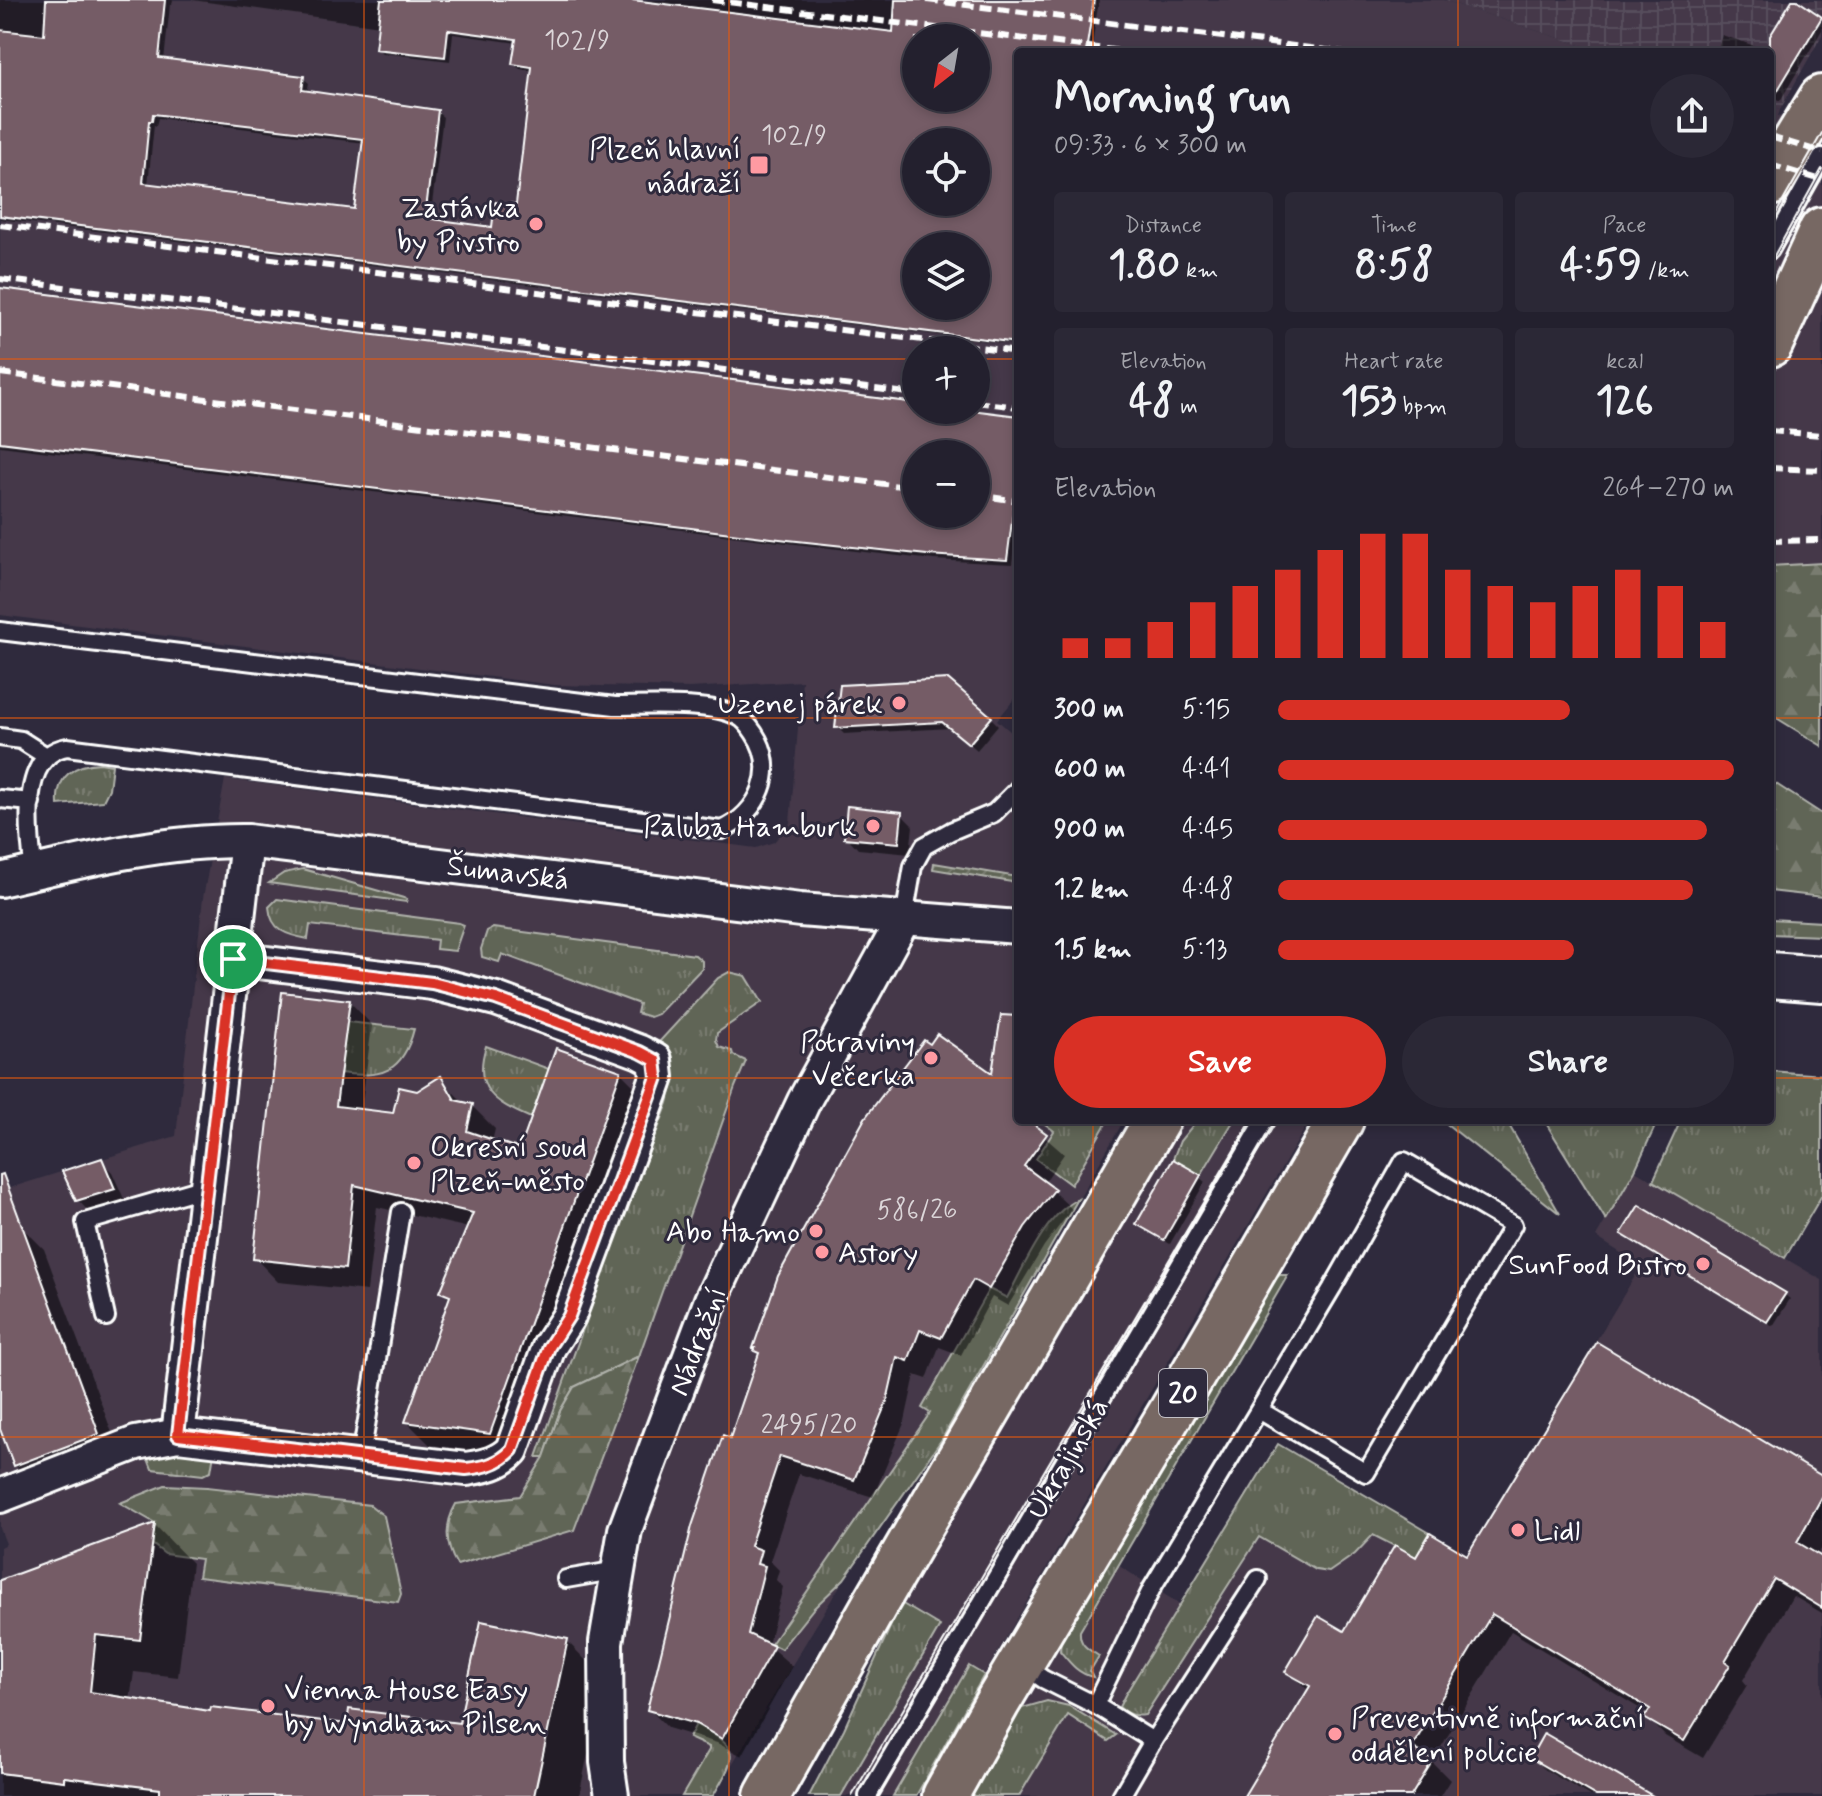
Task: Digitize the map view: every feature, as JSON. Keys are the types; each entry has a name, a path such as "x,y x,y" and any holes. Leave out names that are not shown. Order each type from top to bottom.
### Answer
{"main road":[{"path":"1774,176 1822,98"},
{"path":"1774,335 1822,230"},
{"path":"767,1796 1155,1124"},
{"name":"20","path":"945,1796 1339,1124"}],"street":[{"name":"Šumavská","path":"0,880 166,846 247,841 786,908 1014,927"},
{"path":"178,1435 247,841"},
{"name":"Nádražní","path":"612,1796 607,1762 606,1642 625,1530 711,1300 804,1101 904,918"},
{"path":"0,1496 136,1443 178,1435 466,1469 491,1465 504,1459 512,1450 549,1347 569,1316 651,1094 658,1069 655,1060 496,999 432,983 233,959"},
{"path":"1774,975 1822,979"}],"lane":[{"path":"1774,243 1822,157"},
{"path":"0,631 592,704 708,709 737,715 760,741 764,758 762,790 747,815 722,830 67,747 54,749 37,769 31,802 29,831 34,872"},
{"path":"0,737 21,740 46,756"},
{"path":"904,918 913,866 924,846 994,813 1014,793"},
{"path":"0,799 31,802"},
{"name":"Ukrajinská","path":"868,1796 1263,1124"},
{"path":"1095,1705 1152,1588 1332,1288 1404,1161 1513,1225 1366,1473 1259,1410"},
{"path":"106,1317 85,1222 206,1187"},
{"path":"361,1457 401,1212"},
{"path":"566,1579 618,1570"},
{"path":"1121,1796 1258,1579"},
{"path":"1021,1663 1043,1679 1095,1705 1153,1741"}],"shaded area":[{"path":"0,0 1443,0 1590,48 1014,48 1014,700 997,720 1014,735 1014,1124 1122,1124 942,1439 844,1579 713,1796 0,1796 0,1547 6,1544 0,1528 0,1191 176,1136 203,898 225,779 756,848 774,842 790,823 802,681 690,688 555,685 0,615"},
{"path":"1443,0 1822,0 1822,35 1780,110 1774,108 1774,48 1590,48"},
{"path":"1774,108 1780,110 1778,116 1822,130 1822,613 1774,618"},
{"path":"1178,1124 1308,1124 984,1675 969,1667 893,1796 841,1796 940,1626 901,1603"},
{"path":"1635,1170 1822,1280 1822,1497 1812,1515 1822,1521 1822,1796 971,1796 1105,1557 1205,1620 1259,1537 1316,1570 1355,1554 1374,1535 1416,1557 1430,1533 1468,1554 1641,1266 1596,1237"}],"green space":[{"path":"1822,563 1822,746 1774,716 1774,566"},
{"path":"112,765 109,789 103,801 58,805 60,786 68,774 82,766"},
{"path":"1774,783 1822,814 1822,897 1774,891"},
{"path":"934,863 1014,876 1014,882 933,869"},
{"path":"303,869 407,899 406,902 269,883 284,873"},
{"path":"277,899 464,925 455,951 436,949 437,940 310,925 308,939 287,933 273,922 269,907"},
{"path":"1774,919 1822,922 1822,936 1774,934"},
{"path":"493,928 695,955 702,961 702,968 658,1014 650,1017 637,1013 639,1004 502,954 499,962 482,957 481,949 487,931"},
{"path":"729,972 746,976 762,1002 717,1033 719,1047 732,1051 733,1055 746,1061 639,1356 574,1387 560,1411 544,1457 537,1457 668,1103 674,1079 669,1057 659,1042 718,978"},
{"path":"347,1022 414,1029 404,1055 397,1063 379,1073 355,1075 340,1073"},
{"path":"486,1046 549,1069 531,1118 497,1100 485,1084 482,1061"},
{"path":"1774,1071 1822,1075 1822,1195 1785,1258 1653,1181 1679,1124 1774,1124"},
{"path":"1045,1124 1106,1124 1071,1185 1036,1159 1054,1131"},
{"path":"1194,1124 1232,1124 1201,1175 1173,1159 1180,1141"},
{"path":"1447,1124 1508,1124 1560,1214"},
{"path":"1546,1124 1656,1124 1635,1170 1606,1220"},
{"path":"1078,1199 942,1439 844,1579 813,1609 781,1649 771,1644 930,1413 922,1408 989,1289 1007,1298 1046,1229 1055,1217"},
{"path":"1280,1275 1288,1275 1080,1631 1083,1643 1099,1656 1090,1671 1093,1677 1082,1673 1060,1651 1061,1639 1271,1282"},
{"path":"639,1356 574,1530 457,1565 448,1535 449,1520 456,1504 520,1496 544,1457 560,1411 574,1387"},
{"path":"1278,1444 1430,1533 1416,1557 1373,1535 1355,1554 1329,1572 1316,1570 1259,1537 1145,1715 1125,1711 1119,1707 1125,1695"},
{"path":"187,1451 214,1453 211,1471 203,1475 152,1469 147,1456"},
{"path":"165,1485 370,1505 384,1516 401,1594 398,1602 198,1577 201,1559 165,1554 152,1544 155,1523 120,1503"},
{"path":"901,1603 940,1626 841,1796 809,1796 844,1729"},
{"path":"969,1666 984,1675 916,1796 893,1796"},
{"path":"1047,1701 1069,1706 1116,1735 1108,1741 1068,1715 1019,1796 971,1796 1004,1733 1022,1708"},
{"path":"696,1724 721,1739 730,1753 727,1770 713,1796 682,1796 709,1750 709,1747 689,1738"}],"building":[{"path":"46,0 165,0 159,58 304,76 302,90 438,110 425,218 492,227 495,202 516,204 532,67 512,64 516,39 448,30 445,57 375,49 381,0 632,0 893,32 895,0 1094,0 1087,48 1014,48 1014,343 990,340 990,336 962,336 0,216 0,30 44,35","holes":["153,114 363,139 354,209 143,183 149,121 152,121"]},
{"path":"1792,0 1797,0 1822,17 1774,96 1774,48 1770,48 1770,36"},
{"path":"0,288 902,401 902,424 990,424 990,412 1014,415 1014,505 1007,560 927,555 0,442"},
{"path":"948,679 992,717 969,744 942,722 835,728 840,685"},
{"name":"Paluba Hamburk","path":"847,806 902,812 899,843 844,838"},
{"path":"282,992 350,1000 336,1106 393,1113 399,1087 417,1091 441,1076 455,1100 473,1104 467,1131 520,1149 556,1048 621,1071 490,1434 405,1422 450,1296 440,1292 473,1213 354,1185 345,1269 253,1259"},
{"path":"1001,1015 1014,1016 1014,1124 1033,1124 1047,1134 1024,1166 1055,1189 1025,1227 989,1289 973,1280 941,1338 920,1330 908,1361 897,1357 887,1401 854,1480 780,1456 750,1546 761,1550 757,1564 765,1566 748,1634 774,1646 722,1739 696,1724 647,1710 692,1526 723,1435 730,1438 759,1353 753,1348 778,1276 865,1118 924,1040 930,1044 937,1034 992,1073"},
{"path":"102,1158 115,1189 76,1201 62,1171"},
{"path":"1173,1159 1201,1175 1164,1240 1136,1224"},
{"path":"3,1174 99,1434 14,1466 0,1429 0,1175"},
{"name":"SunFood Bistro","path":"1639,1205 1786,1293 1767,1322 1621,1234"},
{"path":"1597,1342 1822,1476 1822,1497 1797,1542 1822,1557 1822,1608 1774,1579 1725,1661 1730,1665 1684,1741 1644,1718 1650,1709 1492,1614 1412,1747 1433,1760 1411,1796 1244,1796 1310,1686 1285,1672 1318,1616 1344,1631 1395,1545 1416,1557 1430,1533 1467,1555"},
{"path":"155,1523 140,1640 96,1635 90,1692 210,1711 211,1707 347,1724 349,1709 459,1723 481,1621 568,1639 534,1796 160,1796 160,1789 0,1773 0,1580"},
{"path":"1544,1733 1653,1796 1596,1796 1530,1758"}],"tram line":[{"path":"1774,217 1822,133"},
{"path":"1774,256 1822,169"},
{"path":"852,1796 1250,1124"},
{"path":"878,1796 1275,1124"}],"railway":[{"path":"712,0 1098,48"},
{"path":"927,0 1310,48"},
{"path":"1774,138 1822,152"},
{"path":"1774,166 1822,180"},
{"path":"0,225 1014,352"},
{"path":"0,279 902,392"},
{"path":"0,373 902,486"},
{"path":"990,404 1014,407"},
{"path":"1774,431 1822,435"},
{"path":"1774,468 1822,470"},
{"path":"990,497 1014,500"},
{"path":"1774,541 1822,540"}],"place":[{"name":"Plzeň hlavní nádraží","path":"759,165"},
{"name":"Zastávka by Pivstro","path":"536,224"},
{"name":"Uzenej párek","path":"899,703"},
{"name":"Paluba Hamburk","path":"873,826"},
{"name":"Potraviny Večerka","path":"931,1058"},
{"name":"Okresní soud Plzeň-město","path":"414,1163"},
{"name":"Abo Hamo","path":"816,1231"},
{"name":"Astory","path":"822,1252"},
{"name":"SunFood Bistro","path":"1703,1264"},
{"name":"Lidl","path":"1518,1530"},
{"name":"Vienna House Easy by Wyndham Pilsen","path":"268,1706"},
{"name":"Preventivně informační oddělení policie","path":"1335,1734"}],"route":[{"path":"233,959 432,983 496,999 655,1060 657,1077 569,1316 549,1347 512,1450 504,1459 491,1465 466,1469 178,1435 233,959"}]}
